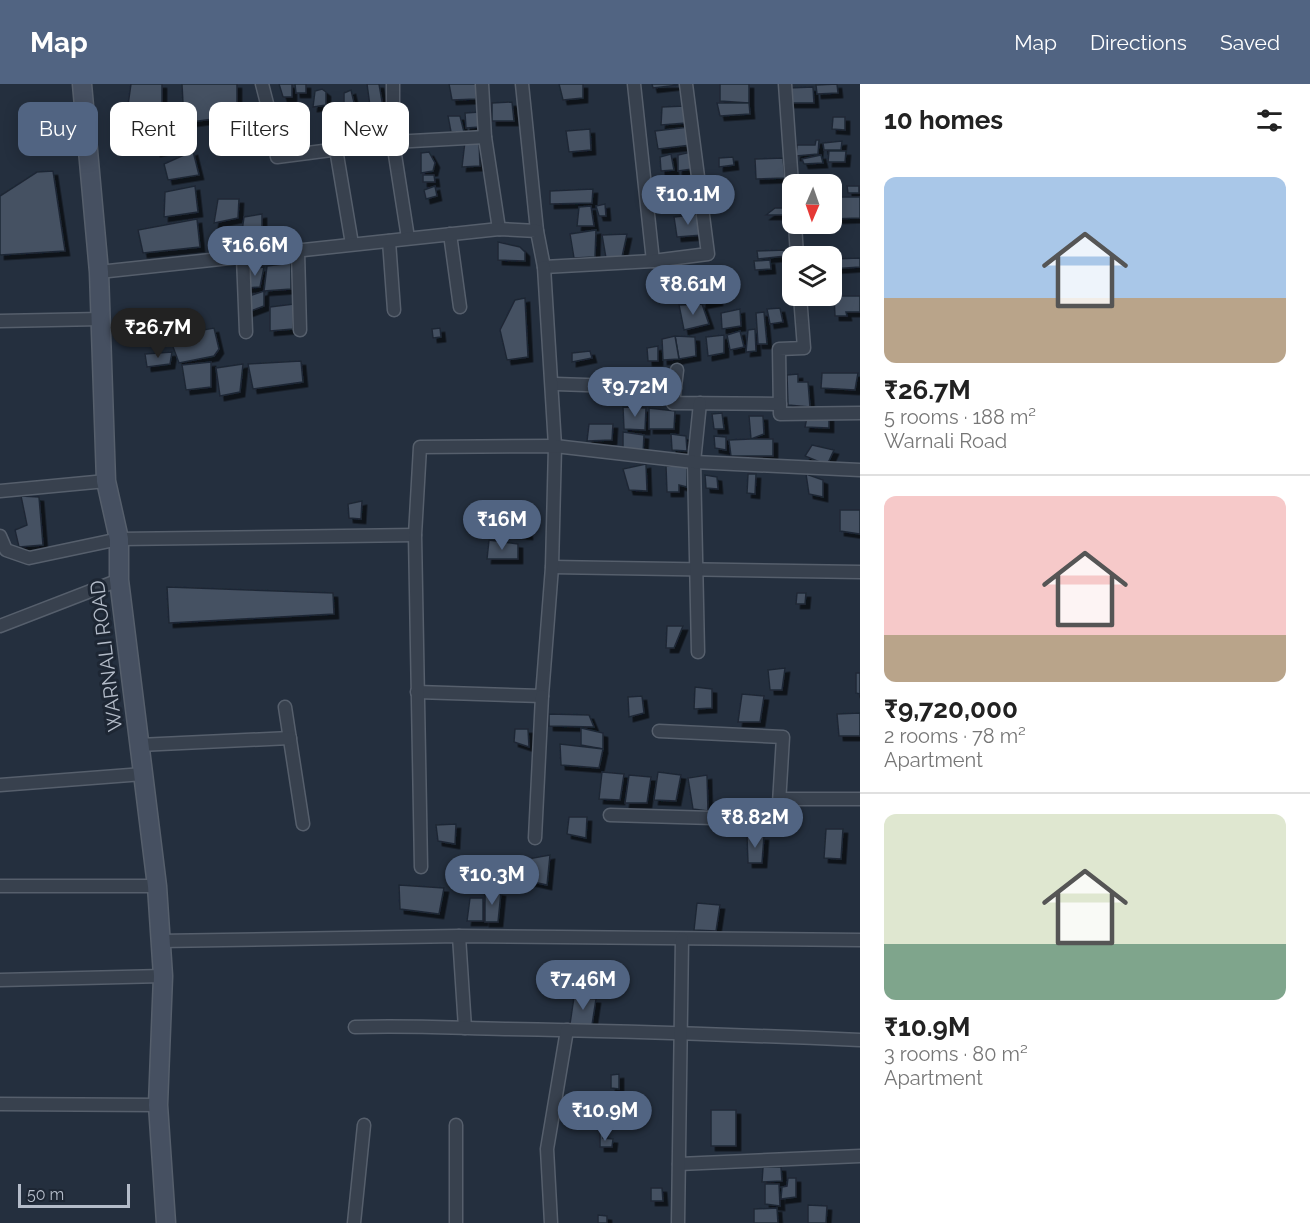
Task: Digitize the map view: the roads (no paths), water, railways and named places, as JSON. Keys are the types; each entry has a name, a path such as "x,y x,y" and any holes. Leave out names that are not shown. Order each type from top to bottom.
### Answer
{"main road":[{"name":"WARNALI ROAD","path":"82,84 99,272 106,481 118,539 118,579 157,886 163,976 158,1105 166,1223"}],"street":[{"path":"262,84 273,127 277,157 322,151"},
{"path":"393,84 393,102"},
{"path":"482,84 485,137 499,229"},
{"path":"522,84 537,231 544,267 555,446 552,567 542,696 535,838"},
{"path":"634,84 653,261"},
{"path":"544,267 653,261 708,254 686,84"},
{"path":"785,84 791,174"},
{"path":"409,141 485,137"},
{"path":"337,156 352,244"},
{"path":"395,156 408,238"},
{"path":"99,272 499,229 537,231"},
{"path":"450,234 460,307"},
{"path":"389,240 394,310"},
{"path":"298,251 300,330"},
{"path":"243,257 246,332"},
{"path":"801,306 804,348 779,349 780,414 860,413"},
{"path":"0,321 101,319"},
{"path":"677,370 673,403 780,404"},
{"path":"556,384 675,388"},
{"path":"698,652 694,462 700,403"},
{"path":"421,867 415,535 420,447 555,446 694,462 860,470"},
{"path":"0,491 106,481"},
{"path":"0,536 6,550 29,558 118,539 415,535"},
{"path":"552,567 860,572"},
{"path":"0,626 118,579"},
{"path":"417,692 542,696"},
{"path":"285,707 303,825"},
{"path":"610,815 778,820 783,737 659,731"},
{"path":"139,745 290,738"},
{"path":"0,785 143,774"},
{"path":"780,799 860,799"},
{"path":"0,886 157,886"},
{"path":"459,936 465,1028"},
{"path":"159,940 459,936 860,940"},
{"path":"678,1223 682,939"},
{"path":"0,980 163,976"},
{"path":"355,1027 413,1025 681,1032 860,1040"},
{"path":"551,1223 547,1149 567,1030"},
{"path":"0,1104 158,1105"},
{"path":"354,1223 364,1125"},
{"path":"456,1125 456,1223"},
{"path":"679,1164 860,1156"}]}
